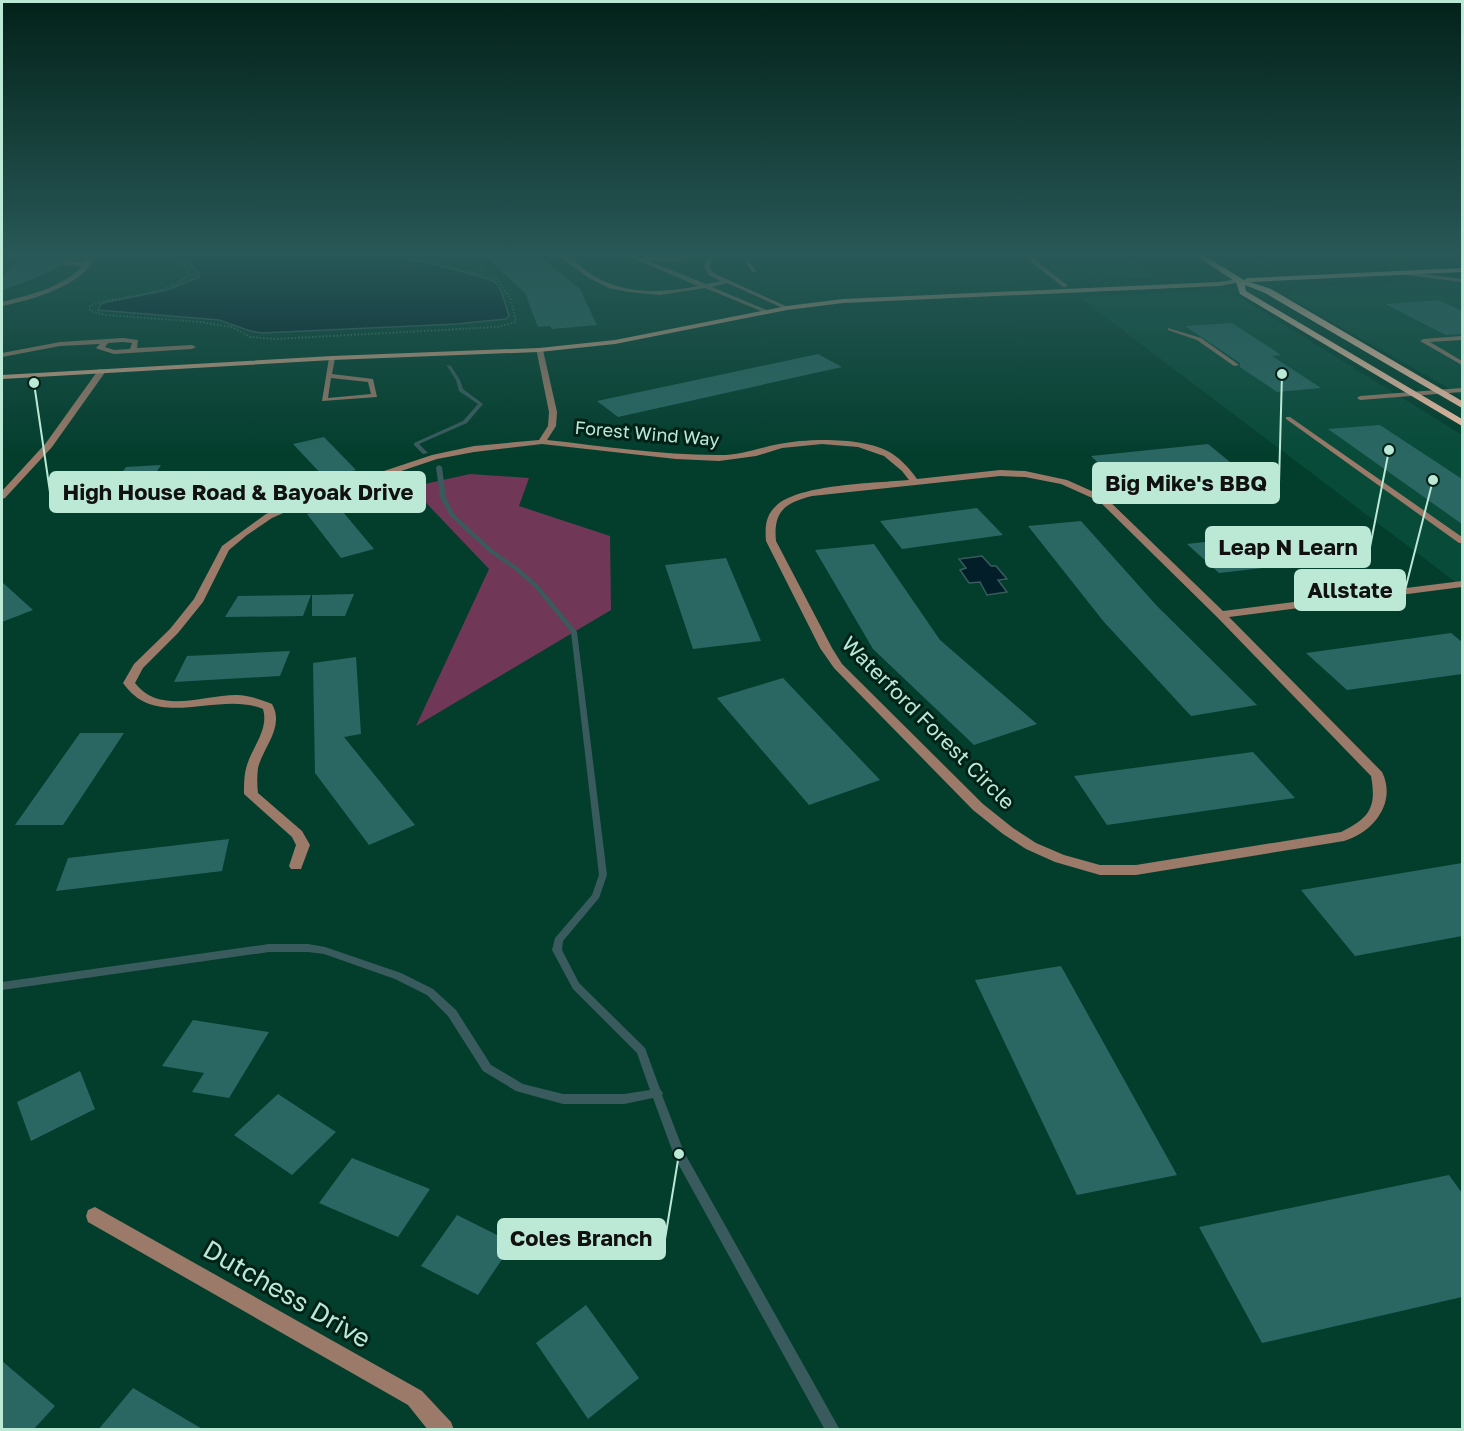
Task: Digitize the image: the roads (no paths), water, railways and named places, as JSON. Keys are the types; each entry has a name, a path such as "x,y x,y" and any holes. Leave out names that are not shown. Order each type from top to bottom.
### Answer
{"main road":[{"path":"2,377 332,357 539,350 626,340 729,320"},
{"path":"1290,320 1462,423"},
{"path":"1317,320 1462,405"}],"street":[{"path":"2,355 60,344 133,340 137,343 133,351"},
{"path":"105,342 100,348 107,351 192,348"},
{"path":"539,350 554,412 552,426 542,442"},
{"path":"2,496 49,445 102,371"},
{"name":"Forest Wind Way","path":"296,866 303,845 297,834 251,794 252,766 269,726 271,713 268,706 242,698 184,705 151,700 133,691 129,683 132,674 174,631 199,600 225,548 269,516 303,501 435,457 474,449 542,442 699,458 736,456 804,442 846,443 887,454 905,469 914,481"},
{"name":"Waterford Forest Circle","path":"1000,473 1043,477 1082,488 1102,499 1221,615 1377,776 1381,795 1376,811 1362,827 1344,836 1136,870 1100,870 1060,859 1031,846 978,807 838,666 826,648 771,541 769,529 772,516 780,506 796,497 835,489 1000,473"},
{"path":"1221,615 1462,584"},
{"name":"Dutchess Drive","path":"95,1216 416,1398 443,1430"}],"lane":[{"path":"1170,328 1199,339 1236,365"},
{"path":"1462,339 1423,341 1462,363"},
{"path":"328,376 370,380 375,396 324,400 328,376 332,357"},
{"path":"1360,398 1462,390"},
{"path":"1288,418 1462,541"}],"water":[{"path":"216,320 498,320 457,324 262,333"},
{"path":"982,556 991,566 996,566 1007,579 998,580 1007,592 987,595 980,582 969,583 960,570 966,568 959,559"}],"waterway":[{"path":"425,453 416,444 465,422 481,404 461,390 449,366"},
{"path":"439,467 443,497 452,515 491,551 517,569 537,587 574,632 603,875 596,896 558,940 557,950 576,986 641,1051 657,1093"},
{"path":"2,986 269,948 308,948 325,951 398,976 430,992 452,1013 487,1068 520,1088 563,1099 624,1099 657,1093"},
{"path":"657,1093 679,1154 833,1430"}],"place":[{"name":"Big Mike's BBQ","path":"1282,374"},
{"name":"High House Road & Bayoak Drive","path":"34,383"},
{"name":"Leap N Learn","path":"1389,450"},
{"name":"Allstate","path":"1433,480"},
{"name":"Coles Branch","path":"679,1154"}]}
